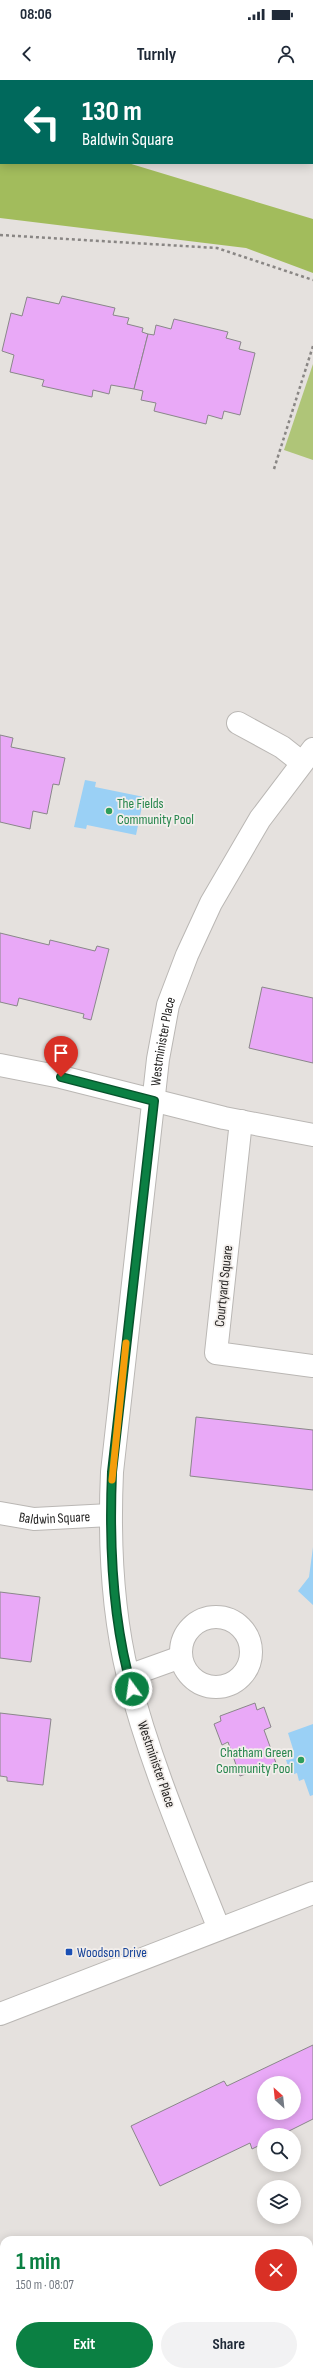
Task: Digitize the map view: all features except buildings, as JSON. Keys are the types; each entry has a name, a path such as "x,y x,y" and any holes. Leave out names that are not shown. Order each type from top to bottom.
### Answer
{"street":[{"path":"238,722 282,747 307,755"},
{"name":"Westminister Place","path":"219,1930 151,1754 128,1676 118,1622 110,1515 112,1472 158,1059 168,1005 187,955 211,903 260,819 307,755"},
{"path":"0,1065 61,1077 154,1101 241,1121 313,1134"},
{"name":"Courtyard Square","path":"241,1121 216,1353 313,1366"},
{"name":"Baldwin Square","path":"0,1513 34,1519 110,1515"},
{"path":"128,1676 181,1657"},
{"path":"0,2014 313,1893"}],"path":[{"path":"0,235 217,248 313,280"},
{"path":"274,469 313,346"}],"green space":[{"path":"0,164 131,164 313,219 313,273 246,248 0,218"},
{"path":"313,364 313,460 284,450"}],"water":[{"name":"The Fields Community Pool","path":"85,780 96,782 95,787 144,797 136,835 87,825 86,829 74,827"},
{"path":"313,1547 313,1605 298,1591 309,1577"},
{"name":"Chatham Green Community Pool","path":"313,1724 313,1795 310,1796 304,1779 299,1781 297,1773 291,1775 286,1760 292,1759 290,1751 293,1749 288,1733"}],"slow traffic":[{"path":"112,1480 126,1343"}],"place":[{"name":"The Fields Community Pool","path":"109,811"},
{"name":"Chatham Green Community Pool","path":"301,1760"},
{"name":"Woodson Drive","path":"69,1952"}],"route":[{"path":"61,1077 154,1101 112,1472 110,1515 118,1622 128,1676 132,1689"}]}
